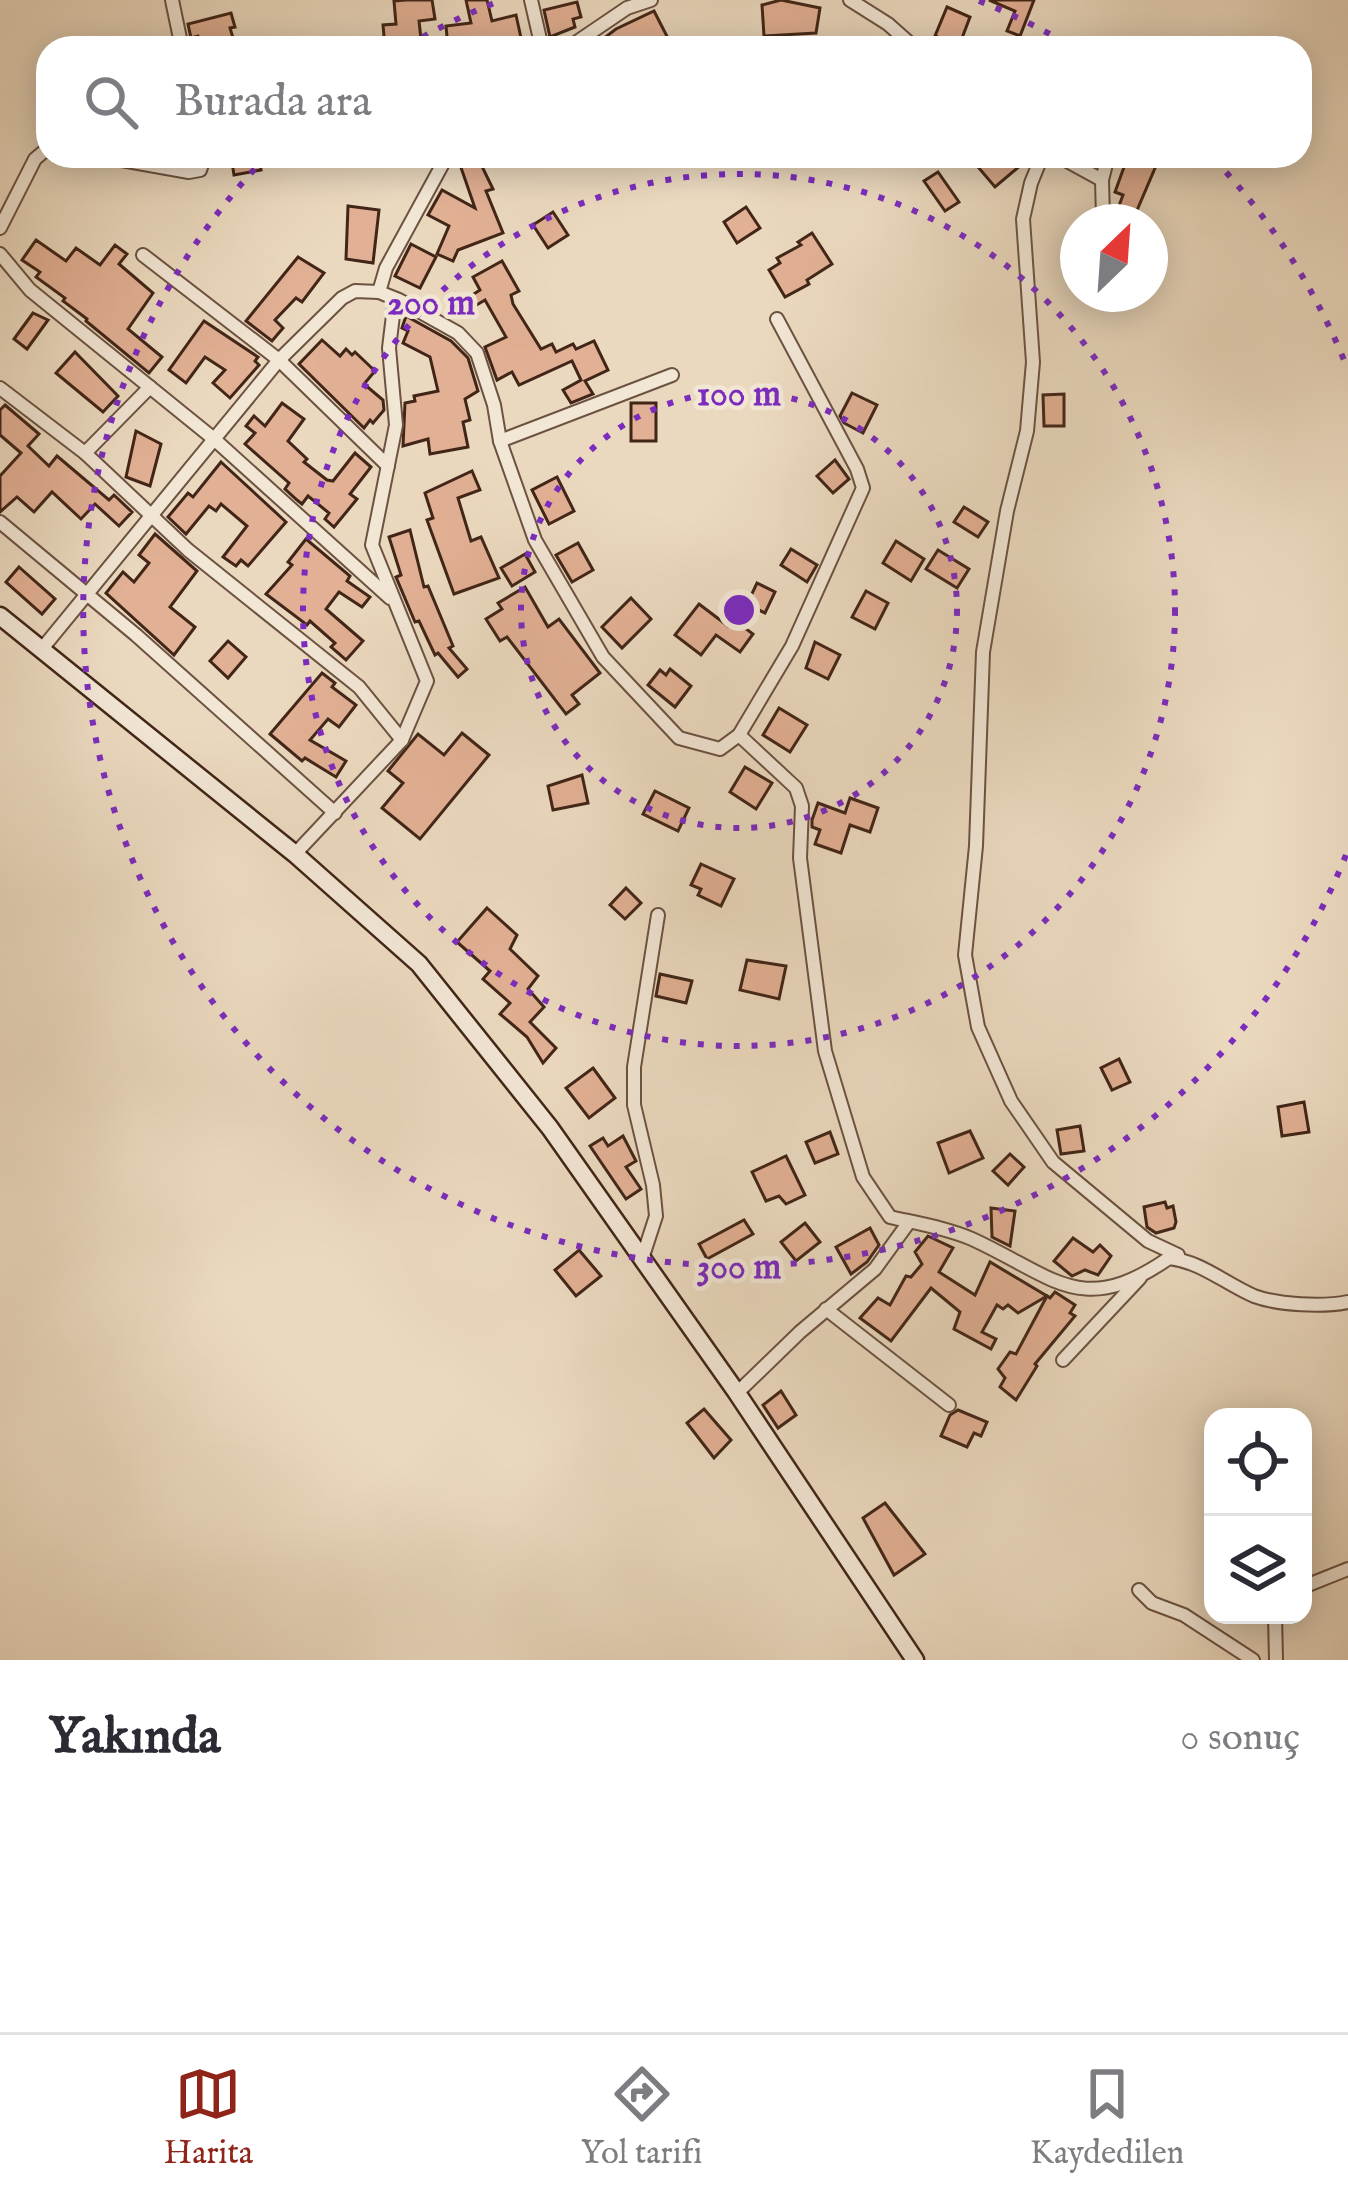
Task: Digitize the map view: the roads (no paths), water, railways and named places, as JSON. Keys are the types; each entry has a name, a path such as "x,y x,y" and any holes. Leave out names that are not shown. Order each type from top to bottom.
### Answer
{"street":[{"path":"172,0 180,36"},
{"path":"531,0 539,36"},
{"path":"586,36 627,8 651,0"},
{"path":"850,0 902,36"},
{"path":"0,228 36,158"},
{"path":"166,168 189,172 201,168"},
{"path":"379,292 386,268 440,168"},
{"path":"1037,168 1024,219 1034,362 1027,431 1007,511 983,652 976,846 965,955 978,1027 1011,1101 1053,1162 1148,1241 1258,1298 1334,1305 1348,1302"},
{"path":"1080,168 1102,180"},
{"path":"1102,204 1105,168"},
{"path":"0,254 30,290 214,439 395,603"},
{"path":"143,255 279,360 388,466"},
{"path":"41,650 279,360 349,294 379,292 458,333 477,353 500,441 536,540 603,657 679,739 721,749 739,735 792,646 863,488 777,319"},
{"path":"295,854 402,740 427,681 372,545 396,425 389,348 395,299"},
{"path":"500,441 672,375"},
{"path":"85,453 150,387"},
{"path":"0,388 85,453 151,518 359,687 402,740"},
{"path":"0,522 335,813"},
{"path":"0,616 295,854 419,964 550,1128 737,1393 915,1660"},
{"path":"739,735 796,788 802,806 800,858 825,1051 863,1178 890,1216 967,1237 1070,1288 1107,1288 1140,1278"},
{"path":"642,1259 656,1216 634,1105 634,1067 658,915"},
{"path":"737,1393 875,1269 909,1222"},
{"path":"1063,1360 1140,1278 1169,1258 1189,1260"},
{"path":"826,1309 949,1405"},
{"path":"1312,1583 1348,1569"},
{"path":"1139,1589 1153,1603 1184,1615 1253,1660"},
{"path":"1275,1624 1276,1660"}]}
